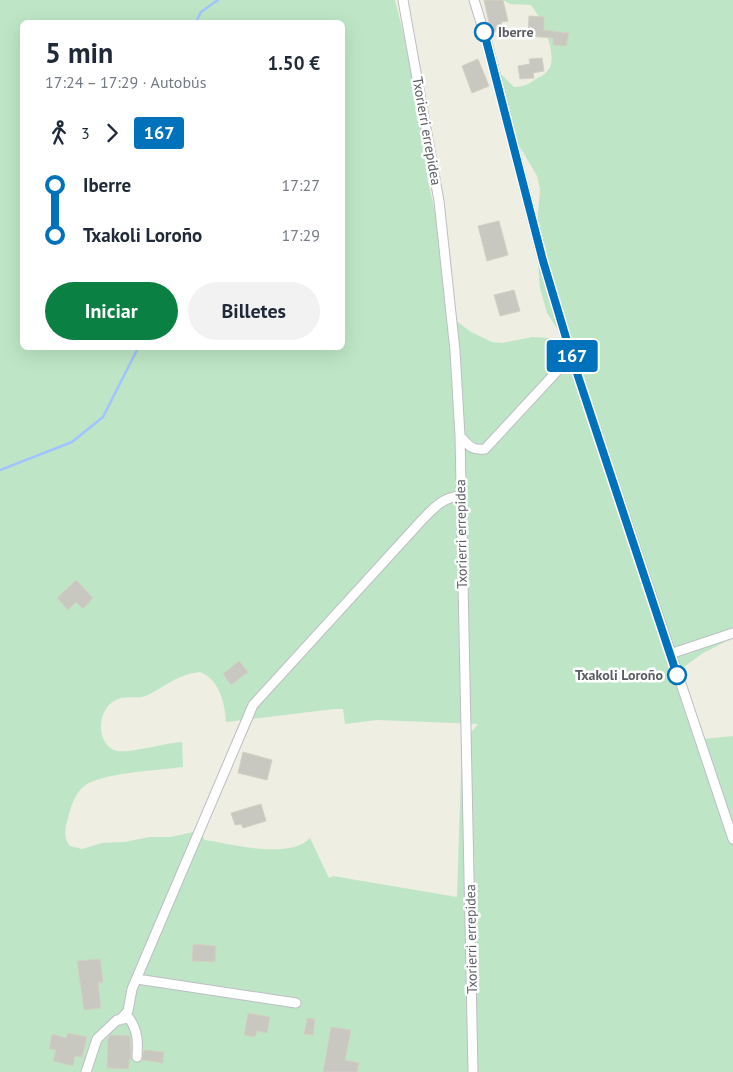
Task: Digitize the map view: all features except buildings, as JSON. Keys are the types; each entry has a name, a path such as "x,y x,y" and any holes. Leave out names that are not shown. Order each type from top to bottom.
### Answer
{"street":[{"name":"Txorierri errepidea","path":"403,0 439,201 455,351 460,436 473,1072"},
{"path":"474,0 487,42 543,261 573,361 733,839"},
{"path":"460,436 470,447 476,450 485,449 561,367 573,361"},
{"path":"120,1020 128,1011 132,989 253,705 422,520 439,503 452,496 460,496"},
{"path":"670,654 733,633"},
{"path":"137,979 296,1003"},
{"path":"86,1072 97,1039 110,1025 120,1020 129,1018 135,1027 138,1037 137,1057"}],"green space":[{"path":"0,0 395,0 404,36 421,127 428,180 440,236 447,314 471,332 492,342 502,343 533,337 564,339 547,313 540,288 536,239 540,189 537,176 504,120 491,80 500,73 514,87 528,84 546,73 549,69 552,60 551,52 543,25 531,5 510,4 503,0 733,0 733,638 703,653 681,669 703,739 733,736 733,1072 0,1072","holes":["200,672 207,675 220,692 226,722 343,709 345,724 377,720 478,724 462,743 457,897 333,876 329,878 310,838 301,845 289,848 260,849 205,840 198,831 170,837 150,837 124,842 102,843 82,849 70,846 65,832 70,810 77,794 90,782 115,775 183,767 182,742 123,751 117,751 109,747 104,741 101,723 104,712 111,703 124,697 145,696 185,675"]}],"waterway":[{"path":"197,20 201,12 218,0"},
{"path":"0,470 72,442 103,417 137,350"}],"bus line":[{"name":"167","path":"484,32 543,261 573,361 677,675"}],"place":[{"name":"Iberre","path":"484,32"},
{"name":"Txakoli Loroño","path":"677,675"}]}
